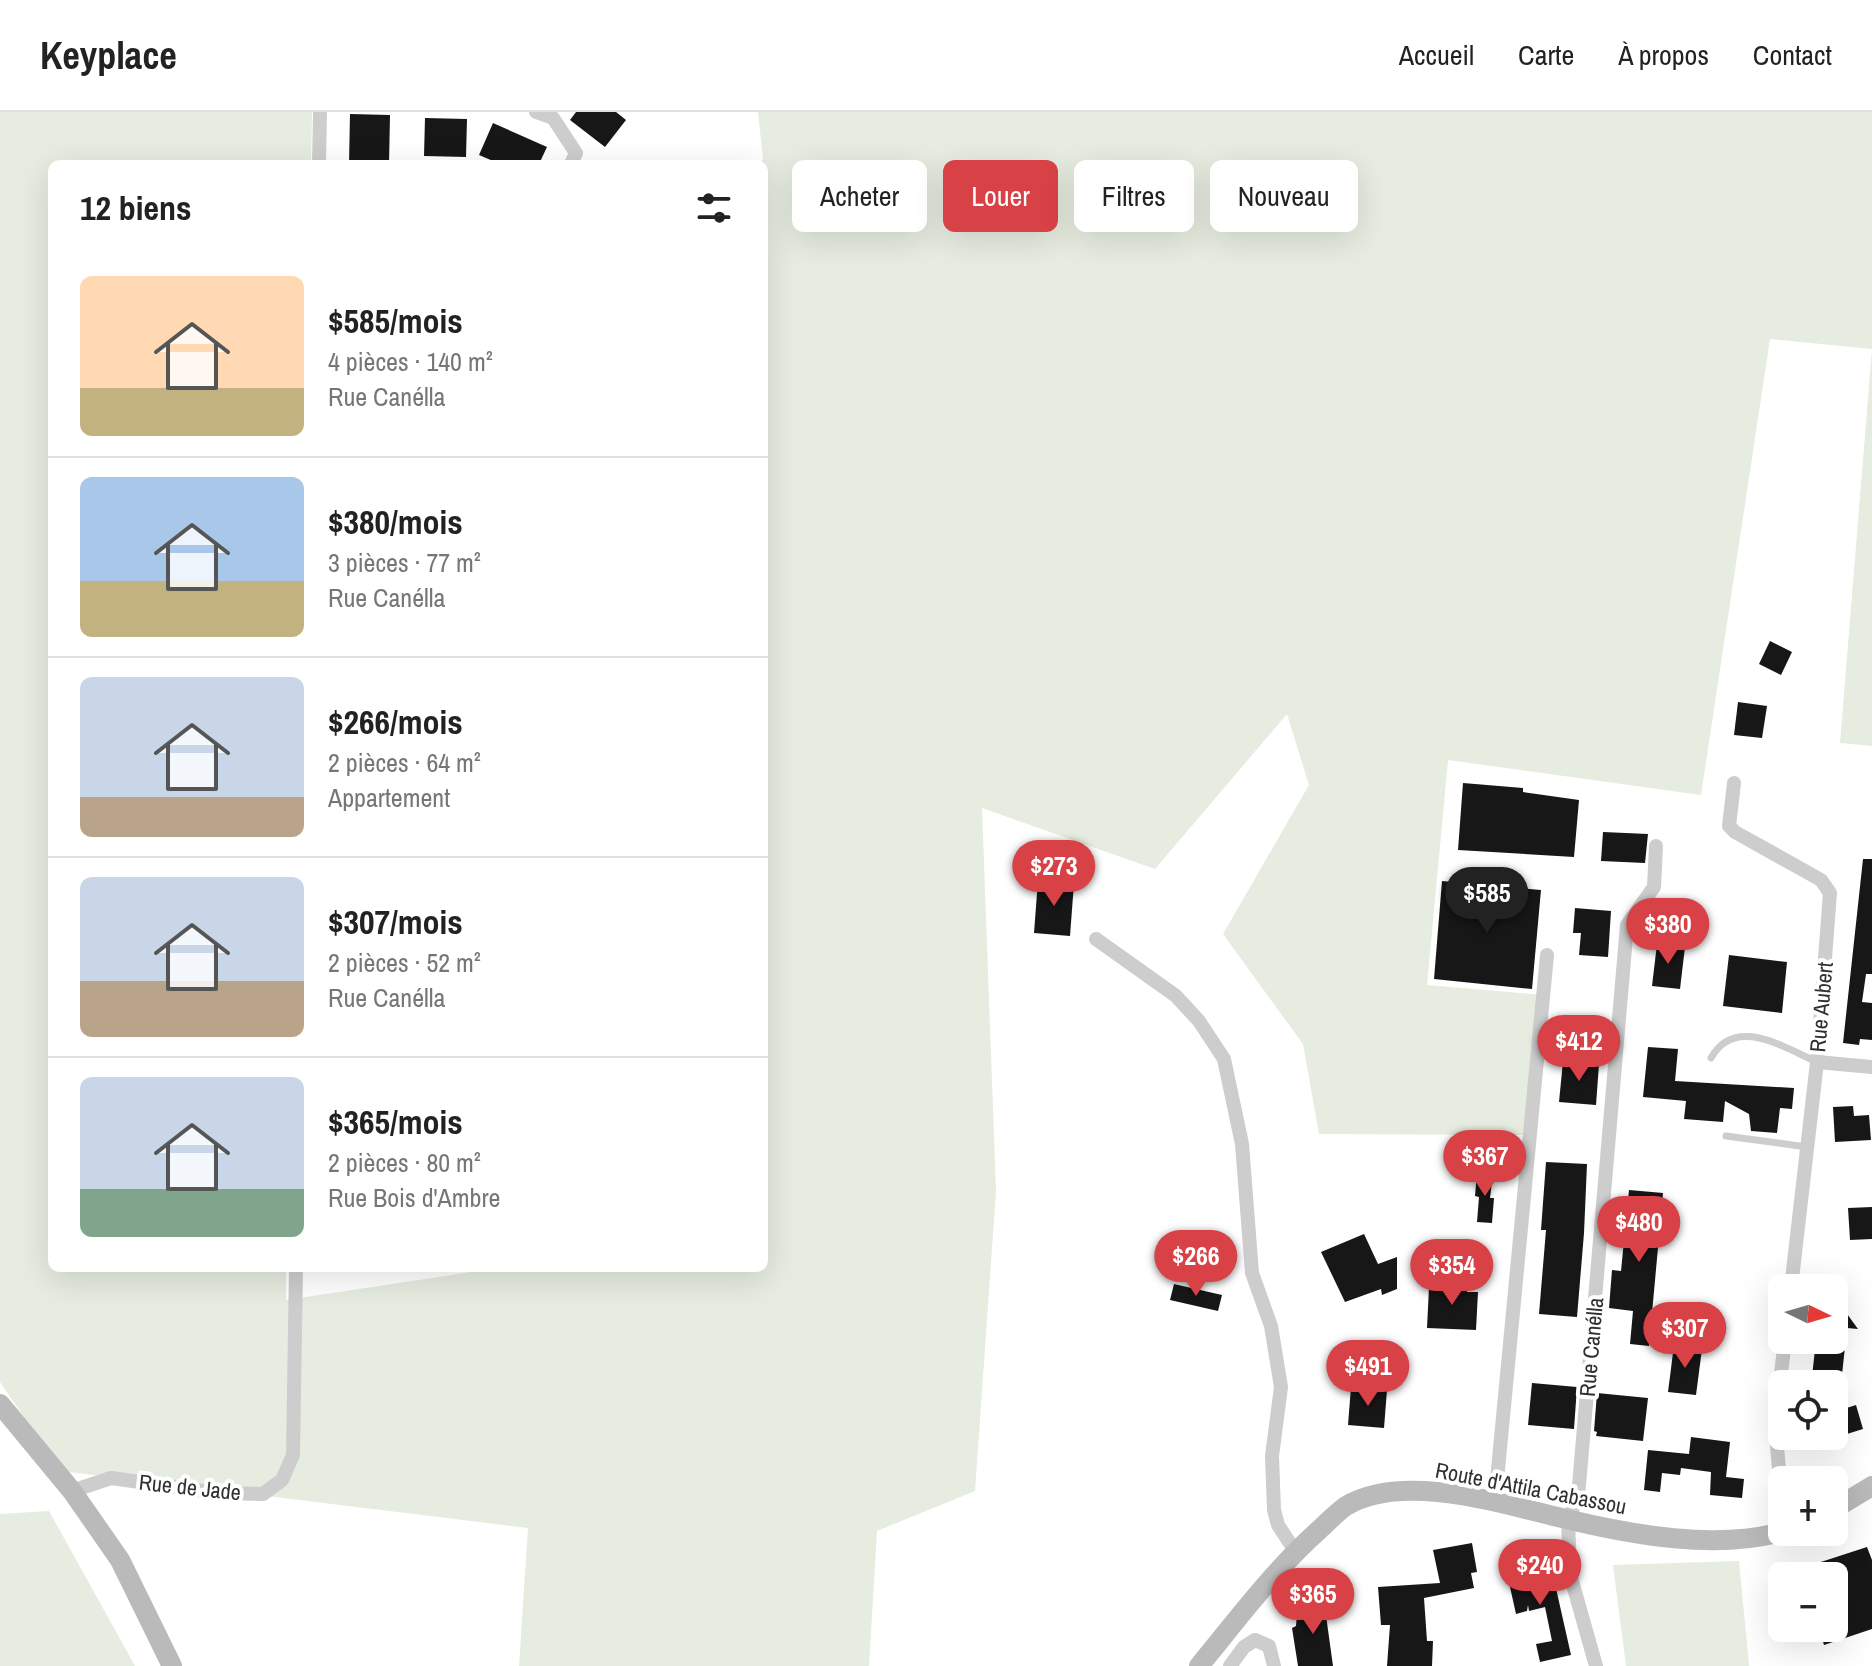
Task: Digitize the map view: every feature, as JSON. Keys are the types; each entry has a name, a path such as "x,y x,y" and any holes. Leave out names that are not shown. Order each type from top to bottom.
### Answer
{"main road":[{"path":"0,1404 72,1491 120,1560 172,1666"},
{"path":"1848,1501 1872,1486"},
{"name":"Route d'Attila Cabassou","path":"1199,1666 1295,1551 1346,1506 1372,1495 1417,1491 1457,1494 1568,1520 1667,1537 1712,1541 1768,1534"}],"street":[{"path":"319,160 320,112"},
{"path":"536,112 553,118 576,153 573,160"},
{"name":"Rue Aubert","path":"1734,783 1729,826 1821,880 1830,893 1817,1062 1793,1274"},
{"name":"Rue Canélla","path":"1596,1666 1570,1574 1568,1520 1578,1497 1627,925 1654,887 1656,846"},
{"path":"1096,939 1176,996 1199,1021 1224,1059 1242,1144 1252,1273 1271,1326 1281,1387 1272,1456 1274,1510 1278,1525 1295,1551"},
{"path":"1495,1501 1547,955"},
{"path":"1817,1062 1872,1067"},
{"name":"Rue de Jade","path":"72,1491 111,1478 218,1493 263,1494 282,1480 293,1455 296,1272"},
{"path":"1779,1466 1775,1424 1783,1354"},
{"path":"1230,1666 1244,1647 1255,1640 1269,1646 1274,1666"}],"lane":[{"path":"1711,1058 1717,1046 1730,1038 1752,1035 1817,1062"},
{"path":"1726,1136 1807,1147"}],"shaded area":[{"path":"0,112 312,112 311,160 48,160 48,1272 286,1272 286,1300 472,1272 768,1272 768,160 762,160 758,112 1872,112 1872,349 1770,339 1701,795 1448,760 1427,985 1544,995 1527,1135 1319,1134 1303,1044 1223,934 1309,785 1287,714 1155,869 982,808 996,1191 975,1491 877,1531 869,1666 519,1666 528,1528 69,1472 26,1420 0,1382"},
{"path":"1872,349 1872,746 1840,743"},
{"path":"49,1511 135,1666 0,1666 0,1514"},
{"path":"1739,1561 1749,1666 1626,1666 1613,1565"}],"building":[{"path":"576,112 616,112 626,120 605,147 570,120"},
{"path":"350,114 390,115 389,160 349,160"},
{"path":"425,118 467,119 466,157 424,156"},
{"path":"493,123 547,147 541,160 491,160 479,155"},
{"path":"1770,641 1792,652 1781,675 1759,664"},
{"path":"1738,702 1767,706 1762,738 1734,735"},
{"path":"1463,783 1523,788 1523,792 1579,800 1574,857 1458,850"},
{"path":"1603,832 1648,834 1645,863 1601,861"},
{"path":"1863,859 1872,859 1872,974 1866,974 1862,1002 1872,1003 1872,1040 1860,1039 1859,1045 1843,1043"},
{"path":"1038,880 1074,883 1070,936 1034,933"},
{"path":"1442,881 1541,890 1532,989 1434,979"},
{"path":"1575,908 1611,911 1608,957 1579,955 1581,933 1573,933"},
{"path":"1657,944 1685,947 1680,989 1652,986"},
{"path":"1729,955 1787,962 1782,1013 1723,1006"},
{"path":"1648,1047 1678,1049 1675,1081 1794,1088 1792,1109 1780,1108 1777,1133 1751,1131 1749,1114 1725,1101 1723,1122 1684,1119 1686,1101 1643,1097"},
{"path":"1563,1061 1599,1064 1596,1105 1559,1102"},
{"path":"1853,1106 1854,1116 1869,1115 1871,1140 1835,1142 1833,1107"},
{"path":"1546,1162 1587,1164 1577,1317 1539,1314 1546,1230 1541,1230"},
{"path":"1477,1173 1493,1174 1490,1198 1494,1198 1492,1223 1477,1222"},
{"path":"1629,1190 1663,1193 1649,1346 1630,1344 1633,1311 1609,1308 1612,1270 1621,1271"},
{"path":"1872,1207 1872,1239 1850,1240 1848,1208"},
{"path":"1364,1234 1378,1264 1397,1257 1397,1289 1382,1295 1381,1289 1345,1302 1321,1252"},
{"path":"1437,1283 1468,1285 1467,1292 1478,1292 1476,1330 1427,1328 1429,1287 1436,1287"},
{"path":"1174,1284 1222,1295 1218,1311 1170,1300"},
{"path":"1848,1315 1858,1329 1848,1328"},
{"path":"1674,1345 1702,1349 1696,1395 1668,1392"},
{"path":"1814,1354 1844,1354 1842,1370 1813,1370"},
{"path":"1532,1383 1577,1387 1574,1429 1528,1425"},
{"path":"1351,1387 1387,1390 1384,1428 1348,1425"},
{"path":"1597,1393 1648,1398 1643,1441 1596,1436"},
{"path":"1856,1405 1863,1429 1848,1434 1848,1408"},
{"path":"1691,1437 1730,1442 1726,1477 1744,1479 1742,1498 1710,1495 1711,1472 1681,1468 1680,1475 1662,1473 1660,1492 1644,1490 1648,1450 1689,1454"},
{"path":"1472,1543 1477,1572 1471,1573 1474,1588 1424,1598 1427,1641 1433,1641 1432,1666 1387,1666 1390,1625 1381,1625 1378,1587 1440,1583 1433,1550"},
{"path":"1867,1547 1872,1560 1872,1629 1848,1637 1848,1562 1821,1562"},
{"path":"1534,1562 1538,1578 1553,1575 1571,1655 1540,1662 1536,1644 1552,1641 1545,1607 1529,1611 1528,1605 1527,1611 1516,1614 1506,1569"},
{"path":"1303,1601 1324,1601 1333,1666 1298,1666 1292,1628 1296,1626 1297,1613 1303,1613"}]}
